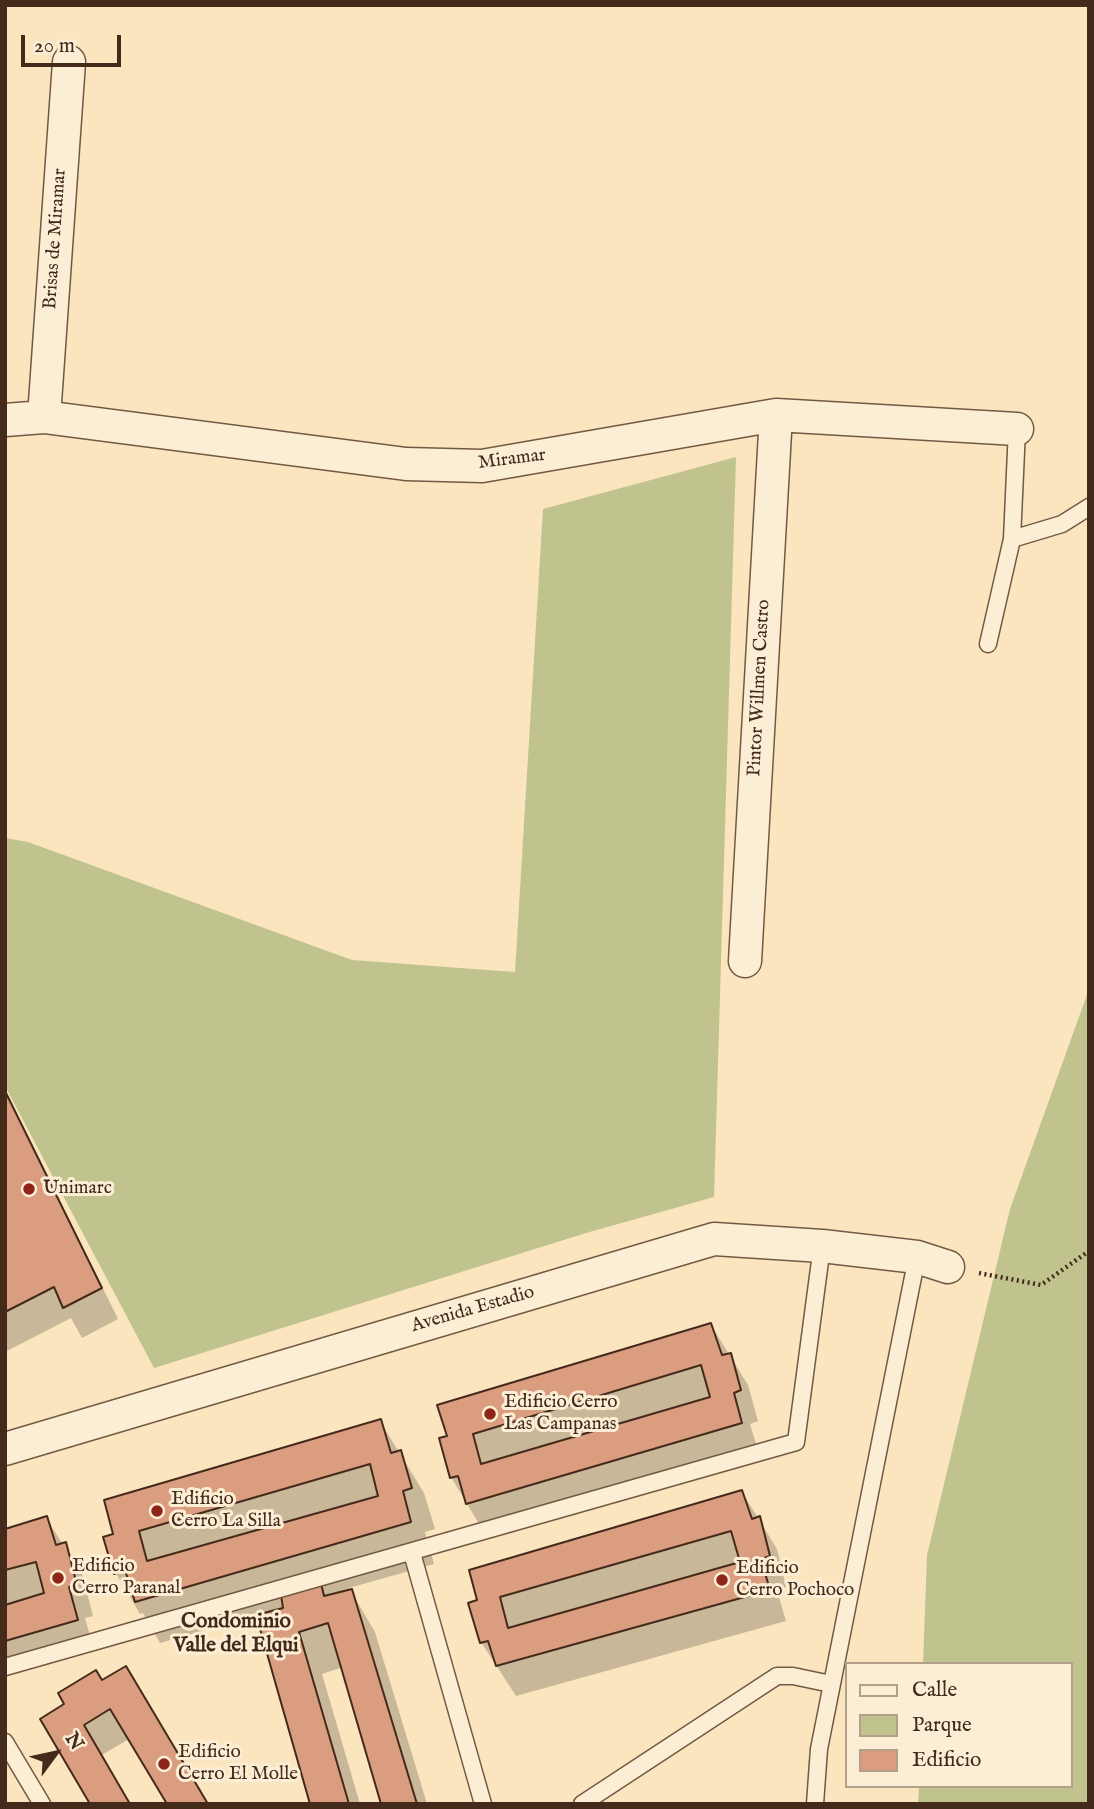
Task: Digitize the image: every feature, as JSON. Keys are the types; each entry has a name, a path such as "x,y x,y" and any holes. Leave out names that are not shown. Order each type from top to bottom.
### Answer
{"street":[{"name":"Brisas de Miramar","path":"44,417 69,62"},
{"name":"Miramar","path":"5,420 44,417 406,464 482,466 776,415 1017,429"},
{"name":"Pintor Willmen Castro","path":"745,961 776,415"},
{"name":"Avenida Estadio","path":"5,1449 714,1239 822,1246 917,1257 948,1267"}],"lane":[{"path":"988,644 1012,539 1017,429"},
{"path":"1012,539 1062,524 1089,507"},
{"path":"5,1667 796,1442 822,1246"},
{"path":"815,1804 819,1749 831,1684 917,1257"},
{"path":"412,1553 483,1804"},
{"path":"582,1804 777,1676 793,1676 831,1684"},
{"path":"5,1742 42,1804"}],"path":[{"path":"948,1267 1041,1285 1089,1251"}],"green space":[{"path":"736,457 714,1197 586,1233 154,1368 5,1086 5,838 28,842 352,960 515,972 543,509"},
{"path":"1089,989 1089,1804 918,1804 919,1788 1073,1788 1073,1662 923,1662 927,1555 1010,1209"}],"building":[{"name":"Unimarc","path":"5,1091 102,1288 63,1308 54,1287 5,1312"},
{"name":"Edificio Cerro Las Campanas","path":"711,1323 722,1355 731,1353 741,1390 734,1393 742,1423 466,1504 458,1476 450,1478 439,1438 447,1436 437,1405","holes":["701,1365 710,1397 481,1464 473,1434"]},
{"name":"Edificio Cerro La Silla","path":"381,1419 391,1453 401,1450 412,1488 403,1491 411,1522 135,1602 125,1570 114,1574 103,1537 113,1534 104,1500","holes":["370,1464 378,1496 147,1561 139,1531"]},
{"name":"Edificio Cerro Pochoco","path":"742,1490 752,1519 760,1516 770,1556 761,1559 770,1590 496,1666 488,1641 480,1643 468,1603 477,1600 469,1570","holes":["731,1531 740,1562 508,1628 500,1597"]},
{"name":"Edificio Cerro Paranal","path":"47,1516 56,1545 66,1542 77,1585 69,1587 78,1620 5,1641 5,1605 44,1593 36,1562 5,1570 5,1529"},
{"path":"321,1583 324,1596 352,1589 417,1804 381,1804 328,1623 299,1632 349,1804 310,1804 256,1615 283,1608 281,1595"},
{"name":"Edificio Cerro El Molle","path":"126,1666 208,1804 167,1804 110,1709 84,1725 130,1804 90,1804 40,1719 64,1704 58,1693 96,1670 102,1680"}],"place":[{"name":"Unimarc","path":"29,1189"},
{"name":"Edificio Cerro Las Campanas","path":"490,1414"},
{"name":"Edificio Cerro La Silla","path":"157,1511"},
{"name":"Edificio Cerro Paranal","path":"58,1578"},
{"name":"Edificio Cerro Pochoco","path":"722,1580"},
{"name":"Edificio Cerro El Molle","path":"164,1764"}],"district":[{"name":"Condominio Valle del Elqui","path":"236,1635"}]}
